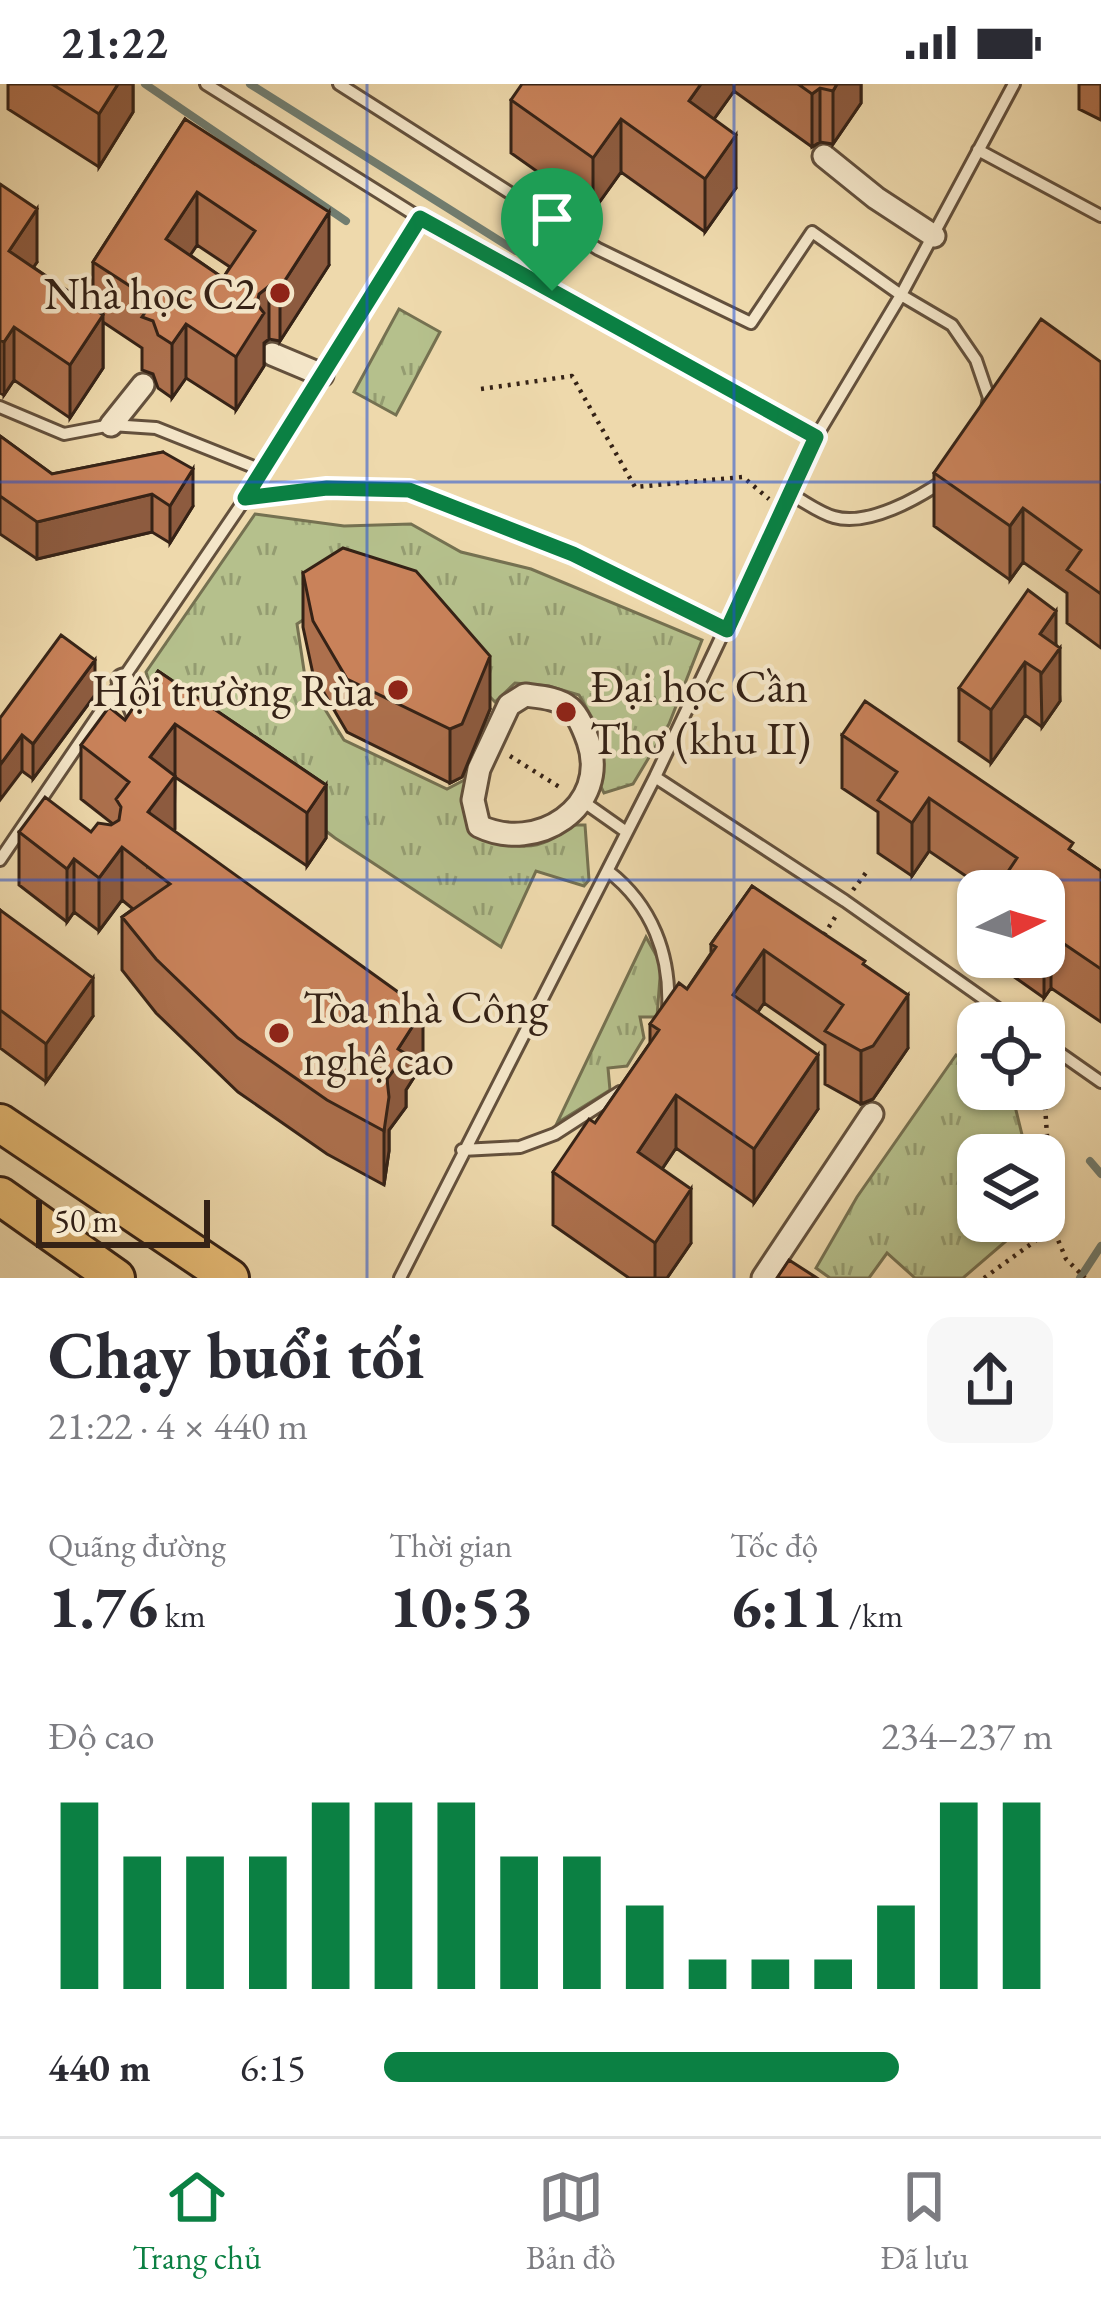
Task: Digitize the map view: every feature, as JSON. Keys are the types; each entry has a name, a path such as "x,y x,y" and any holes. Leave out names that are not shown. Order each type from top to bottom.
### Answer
{"highway":[{"path":"0,1123 230,1278"},
{"path":"0,1196 116,1278"}],"street":[{"path":"824,156 876,199 934,236"},
{"path":"272,354 322,375"},
{"path":"111,425 143,385"},
{"path":"123,680 137,712"},
{"path":"525,695 554,699 571,709 592,753 592,781 581,800 550,828 529,836 499,836 479,826 473,800 490,742 508,705 525,695"},
{"path":"763,1278 872,1114"}],"lane":[{"path":"206,84 420,218 816,437"},
{"path":"339,84 598,249 751,323 812,232 952,325 976,360 989,398 985,419"},
{"path":"400,1278 655,777 816,437 901,295 1015,84"},
{"path":"978,150 1101,216"},
{"path":"0,860 47,811 123,680 264,471 420,218"},
{"path":"0,407 64,434 111,425 156,428 264,471"},
{"path":"790,494 836,518 860,517 926,493 955,473"},
{"path":"245,498 327,488 409,490 573,554 727,630"},
{"path":"655,777 988,1002"},
{"path":"581,800 625,831"},
{"path":"608,872 641,900 661,943 668,1017"},
{"path":"1065,1056 1101,1082"},
{"path":"462,1150 520,1147 555,1134 604,1105 625,1086"}],"path":[{"path":"481,389 572,376 634,487 743,478 782,511"},
{"path":"490,742 581,800"},
{"path":"1048,1134 1046,1105 1069,1059"},
{"path":"984,1278 1034,1242"},
{"path":"1059,1242 1066,1259 1085,1278"}],"green space":[{"path":"399,309 440,332 396,415 354,392"},
{"path":"255,514 344,526 411,524 461,552 531,569 702,640 669,724 633,784 604,793 600,785 606,742 579,695 515,683 495,702 409,614 336,598 297,624 305,677 344,740 447,789 470,777 476,832 502,843 537,845 572,825 585,825 589,880 584,886 536,871 501,947 335,838 154,699 146,672"},
{"path":"646,937 661,964 657,1017 640,1017 644,1038 627,1066 608,1068 610,1090 557,1123"},
{"path":"956,1055 957,1110 1016,1110 1022,1134 957,1134 957,1242 1005,1242 963,1278 915,1278 887,1253 869,1278 830,1278 816,1268 857,1197"}],"building":[{"path":"52,84 118,84 99,114"},
{"path":"522,84 701,84 689,101 736,135 705,179 621,119 593,158 511,100"},
{"path":"798,84 837,84 833,91 820,88 812,94"},
{"path":"185,119 329,212 280,288 269,286 259,294 257,304 264,313 236,357 186,324 172,344 158,335 153,321 142,317 153,301 93,262","holes":["197,192 255,231 223,278 166,239"]},
{"path":"0,184 37,209 9,251 103,315 70,365 14,327 4,342 0,340"},
{"path":"1041,319 1101,362 1101,594 1067,570 1081,550 1023,508 1010,526 934,473"},
{"path":"0,436 52,474 163,452 193,469 170,506 152,494 37,522 0,496"},
{"path":"343,548 416,571 490,656 462,724 450,729 347,679 313,621 303,573"},
{"path":"1028,590 1056,611 1040,634 1060,648 1042,673 1025,662 991,710 959,688"},
{"path":"61,635 95,660 33,744 22,735 0,765 0,718"},
{"path":"158,671 326,785 307,813 175,724 150,757 175,776 148,812 423,1010 398,1049 406,1054 387,1079 384,1131 327,1100 238,1038 156,959 122,917 170,884 122,847 99,878 74,859 67,869 19,832 45,797 91,832 98,823 111,825 119,820 121,807 116,799 129,782 81,745 109,707 125,720"},
{"path":"865,701 1073,843 1069,849 1101,871 1101,969 1065,945 1065,870 1009,870 1017,858 929,798 912,823 878,800 897,772 842,735"},
{"path":"752,886 908,995 873,1046 861,1051 825,1031 843,1005 764,950 733,995 818,1055 754,1149 676,1095 638,1152 691,1189 655,1243 553,1172 589,1119 595,1123 659,1030 650,1024 679,983 687,989 716,947 711,944"},
{"path":"0,910 93,978 46,1044 0,1010"},
{"path":"789,1260 817,1278 777,1278"}],"waterway":[{"path":"145,84 346,221"},
{"path":"250,84 516,251"},
{"path":"1090,1161 1101,1174"},
{"path":"1080,1278 1101,1246"}],"place":[{"name":"Nhà học C2","path":"280,293"},
{"name":"Hội trường Rùa","path":"398,690"},
{"name":"Đại học Cần Thơ (khu II)","path":"566,712"},
{"name":"Tòa nhà Công nghệ cao","path":"279,1033"}],"route":[{"path":"420,218 552,291 816,437 727,630 573,554 409,490 327,488 245,498 420,218"}]}
